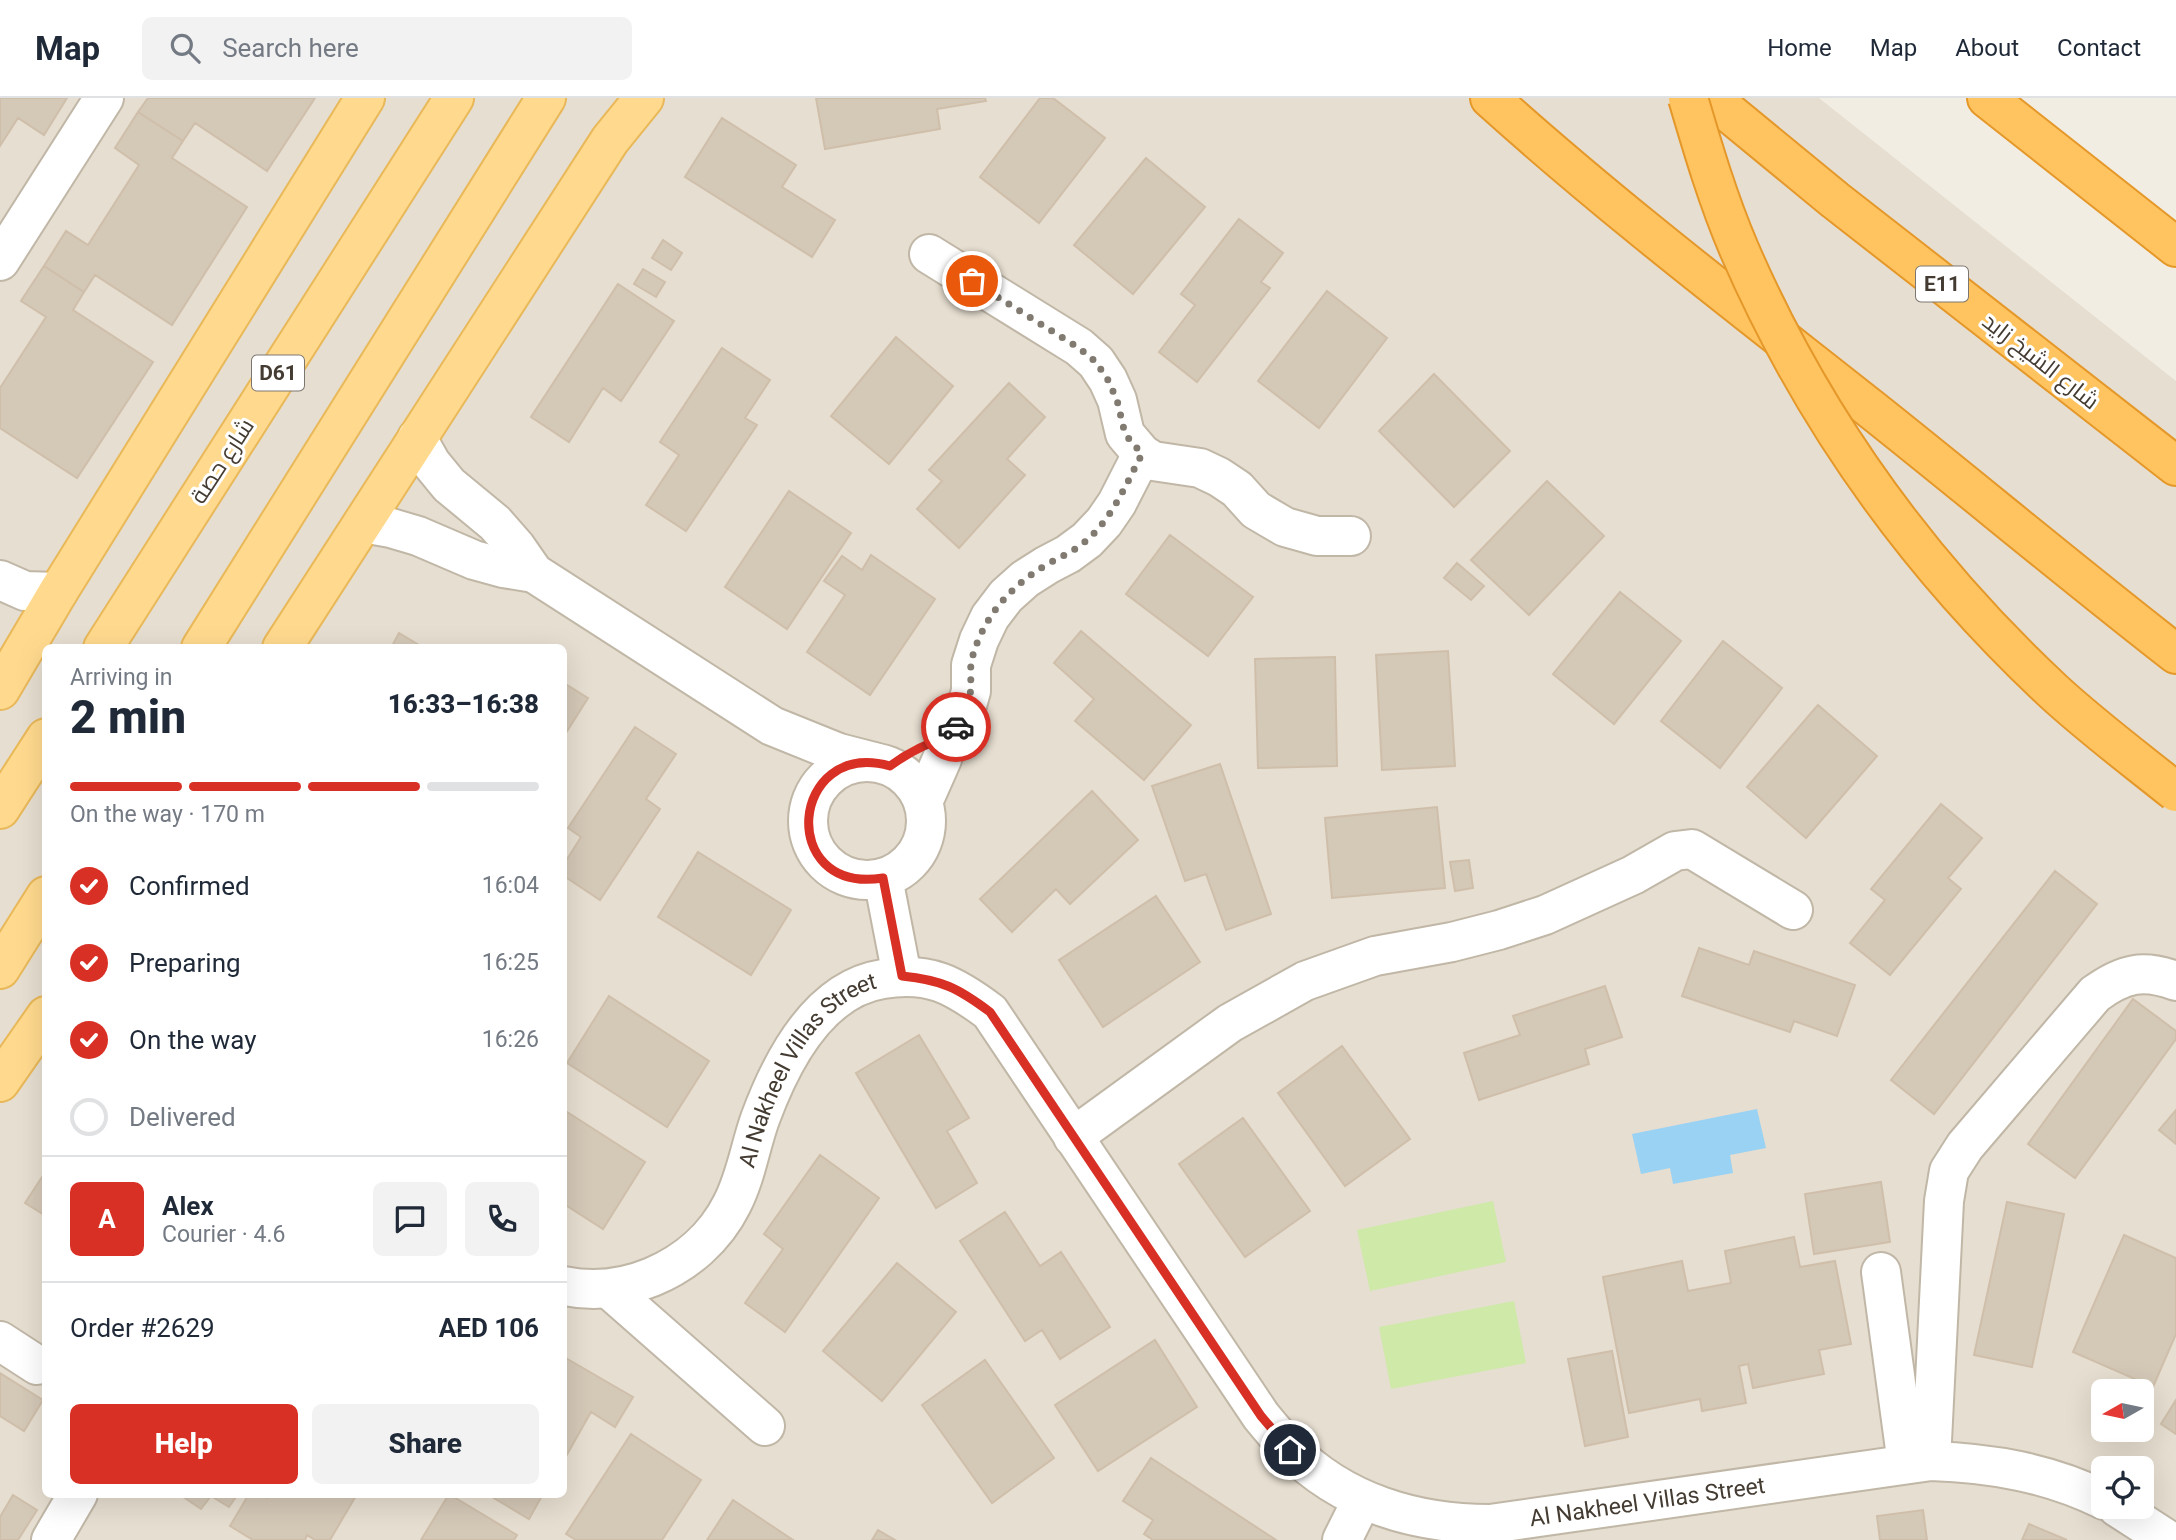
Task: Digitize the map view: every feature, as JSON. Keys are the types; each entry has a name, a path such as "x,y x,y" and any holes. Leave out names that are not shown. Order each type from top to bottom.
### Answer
{"highway":[{"path":"1466,98 1551,153"},
{"path":"1490,98 1551,153 1667,248 2176,654"},
{"path":"1688,98 1711,174 1738,247 1796,365 1849,454 1936,568 1998,635 2053,691 2176,792"},
{"name":"شارع الشيخ زايد","path":"1711,98 1835,200 2176,466"},
{"path":"1987,98 2176,247"}],"main road":[{"path":"0,690 365,98"},
{"name":"شارع حصة","path":"106,644 454,98"},
{"path":"204,644 546,98"},
{"path":"285,644 610,140 644,98"},
{"path":"0,809 42,744"},
{"path":"0,969 42,902"},
{"path":"0,1082 42,1022"}],"street":[{"path":"0,261 104,98"},
{"path":"929,254 1079,348 1096,362 1117,400 1125,434 1142,454 1153,461 1200,468 1219,477 1237,489 1255,510 1285,527 1317,536 1351,536"},
{"path":"417,439 431,463 449,485 495,523 534,573 772,726 839,753 882,764 903,774 914,785 923,802 926,820 923,840 914,857 900,870 883,878 866,881 834,871 821,859 812,845 801,780 789,751 772,726"},
{"path":"923,802 949,737 964,716 971,691 971,665 990,617 1006,596 1025,579 1068,554 1087,540 1104,522 1142,454"},
{"path":"363,523 418,536 474,560 534,573"},
{"path":"0,580 25,591 58,592"},
{"path":"808,811 821,784 845,765 882,764 927,743 949,737"},
{"path":"1073,1137 1230,1023 1306,981 1375,956 1452,942 1545,915 1633,875 1675,851 1692,849 1793,910"},
{"path":"883,878 902,976"},
{"path":"1919,1463 1949,1171 1965,1146 2095,994 2113,981 2135,974 2157,974 2176,981"},
{"name":"Al Nakheel Villas Street","path":"567,1287 609,1289 640,1282 668,1271 694,1253 715,1231 732,1205 744,1177 760,1119 784,1065 816,1015 841,994 870,981 902,976 934,980 964,992 990,1012 1261,1416 1290,1450 1324,1477 1362,1500 1425,1520 1490,1524 1919,1463 1972,1462 2051,1478 2091,1495"},
{"path":"1881,1272 1919,1463"},
{"path":"609,1289 765,1426"},
{"path":"0,1341 37,1364"},
{"path":"51,1540 76,1498"},
{"path":"1342,1540 1362,1500"},
{"path":"2136,1519 2168,1540"}],"shaded area":[{"path":"0,98 1819,98 2176,381 2176,1540 0,1540"}],"green space":[{"path":"1493,1201 1506,1262 1370,1291 1357,1230"},
{"path":"1514,1301 1526,1363 1391,1389 1379,1327"}],"water":[{"path":"1757,1109 1766,1148 1730,1155 1733,1173 1673,1184 1670,1168 1641,1174 1632,1134"}],"building":[{"path":"0,98 67,98 44,135 18,118 0,146"},
{"path":"148,98 315,98 267,171 195,123 183,141 138,112"},
{"path":"816,98 985,98 986,101 937,109 940,129 825,149"},
{"path":"1040,98 1053,98 1105,138 1039,223 980,177"},
{"path":"138,112 183,141 172,158 247,207 172,325 95,275 84,292 44,266 66,231 88,245 139,165 115,148"},
{"path":"722,118 796,165 782,187 835,220 812,257 685,177"},
{"path":"1146,158 1205,207 1133,294 1074,245"},
{"path":"1239,219 1283,253 1261,282 1270,288 1197,382 1159,352 1195,305 1181,294"},
{"path":"663,240 682,253 671,270 652,258"},
{"path":"44,266 84,292 73,310 153,362 77,478 0,428 0,388 46,317 21,301"},
{"path":"643,269 665,282 656,297 634,284"},
{"path":"618,284 674,321 621,401 603,388 569,442 531,417"},
{"path":"1327,291 1387,338 1319,428 1258,381"},
{"path":"896,337 953,386 889,464 831,416"},
{"path":"722,348 770,380 745,418 757,425 686,531 646,505 679,455 660,442"},
{"path":"1434,374 1510,451 1454,507 1379,431"},
{"path":"1009,383 1045,417 1007,459 1025,475 959,548 917,509 942,481 929,470"},
{"path":"1547,481 1604,536 1529,615 1471,560"},
{"path":"789,491 851,533 787,629 725,587"},
{"path":"1170,535 1253,597 1208,656 1126,594"},
{"path":"871,555 935,599 870,695 807,652 845,595 824,581 842,556 862,570"},
{"path":"1457,563 1484,586 1471,600 1444,578"},
{"path":"1620,592 1681,641 1614,724 1553,674"},
{"path":"1081,631 1191,725 1144,780 1075,721 1094,699 1054,663"},
{"path":"399,633 417,644 393,644"},
{"path":"1723,641 1782,688 1720,768 1661,721"},
{"path":"1448,651 1455,766 1382,770 1376,655"},
{"path":"1335,657 1337,766 1258,768 1255,659"},
{"path":"567,685 588,698 567,731"},
{"path":"1818,705 1877,756 1806,838 1747,787"},
{"path":"635,727 676,754 646,799 660,809 600,900 567,878 567,859 581,837 568,828"},
{"path":"1220,764 1271,914 1226,930 1206,874 1185,881 1152,786"},
{"path":"1092,791 1138,840 1070,904 1056,889 1012,932 980,899"},
{"path":"1941,804 1982,838 1948,878 1961,889 1890,975 1850,943 1885,900 1871,889"},
{"path":"1437,807 1445,888 1332,898 1325,818"},
{"path":"698,852 791,910 751,975 658,917"},
{"path":"1469,860 1473,888 1455,891 1450,862"},
{"path":"2055,871 2097,904 1934,1114 1891,1080"},
{"path":"1156,896 1200,962 1103,1027 1059,960"},
{"path":"1699,948 1749,965 1754,951 1855,985 1837,1036 1794,1021 1790,1032 1682,996"},
{"path":"1605,986 1622,1037 1585,1049 1589,1064 1479,1100 1464,1053 1520,1035 1513,1016"},
{"path":"609,996 709,1061 667,1127 567,1063"},
{"path":"2133,999 2176,1031 2176,1039 2075,1178 2028,1144"},
{"path":"919,1035 969,1118 947,1131 977,1183 936,1208 856,1073"},
{"path":"1342,1046 1410,1139 1345,1186 1278,1093"},
{"path":"2176,1110 2176,1144 2159,1130"},
{"path":"567,1112 645,1162 603,1229 567,1206"},
{"path":"1243,1118 1310,1211 1245,1257 1179,1164"},
{"path":"820,1155 879,1198 785,1332 745,1303 783,1249 764,1234"},
{"path":"42,1177 42,1214 25,1203"},
{"path":"1881,1182 1890,1242 1814,1254 1805,1194"},
{"path":"2007,1202 2064,1214 2032,1367 1974,1355"},
{"path":"1005,1212 1040,1266 1061,1252 1110,1327 1060,1359 1042,1330 1025,1341 960,1241"},
{"path":"2124,1235 2176,1258 2176,1334 2154,1385 2154,1379 2135,1379 2073,1352"},
{"path":"1794,1237 1800,1267 1835,1261 1851,1344 1819,1350 1824,1374 1753,1388 1748,1364 1739,1366 1746,1403 1702,1411 1700,1399 1629,1413 1603,1277 1682,1261 1688,1291 1731,1283 1725,1251"},
{"path":"897,1263 956,1312 882,1401 823,1351"},
{"path":"1155,1340 1197,1407 1098,1471 1055,1405"},
{"path":"1612,1351 1628,1437 1585,1446 1568,1359"},
{"path":"567,1359 633,1397 615,1427 591,1412 567,1455"},
{"path":"985,1360 1054,1458 992,1503 922,1405"},
{"path":"0,1373 42,1399 24,1431 0,1416"},
{"path":"2176,1400 2176,1434 2161,1424"},
{"path":"631,1434 701,1480 662,1540 576,1540 566,1534"},
{"path":"1151,1458 1276,1540 1153,1540 1144,1534 1153,1520 1123,1501"},
{"path":"13,1495 37,1510 18,1540 0,1540 0,1517"},
{"path":"185,1498 209,1498 201,1509"},
{"path":"214,1498 235,1498 229,1507"},
{"path":"247,1498 355,1498 330,1540 315,1540 307,1535 305,1540 253,1540 230,1526"},
{"path":"447,1498 456,1498 517,1535 514,1540 421,1540"},
{"path":"494,1498 541,1498 529,1519"},
{"path":"733,1500 793,1540 707,1540"},
{"path":"1923,1510 1927,1540 1880,1540 1877,1516"},
{"path":"2029,1524 2067,1540 2022,1540"},
{"path":"878,1530 895,1540 872,1540"}],"way so far":[{"path":"956,727 964,716 971,691 971,665 990,617 1006,596 1025,579 1068,554 1087,540 1104,522 1142,454 1125,434 1117,400 1096,362 1079,348 972,281"}],"route":[{"path":"956,727 949,737 908,752 890,766 874,762 845,765 821,784 808,811 812,845 821,859 834,871 866,881 883,878 902,976 934,980 964,992 990,1012 1261,1416 1290,1450"}]}
